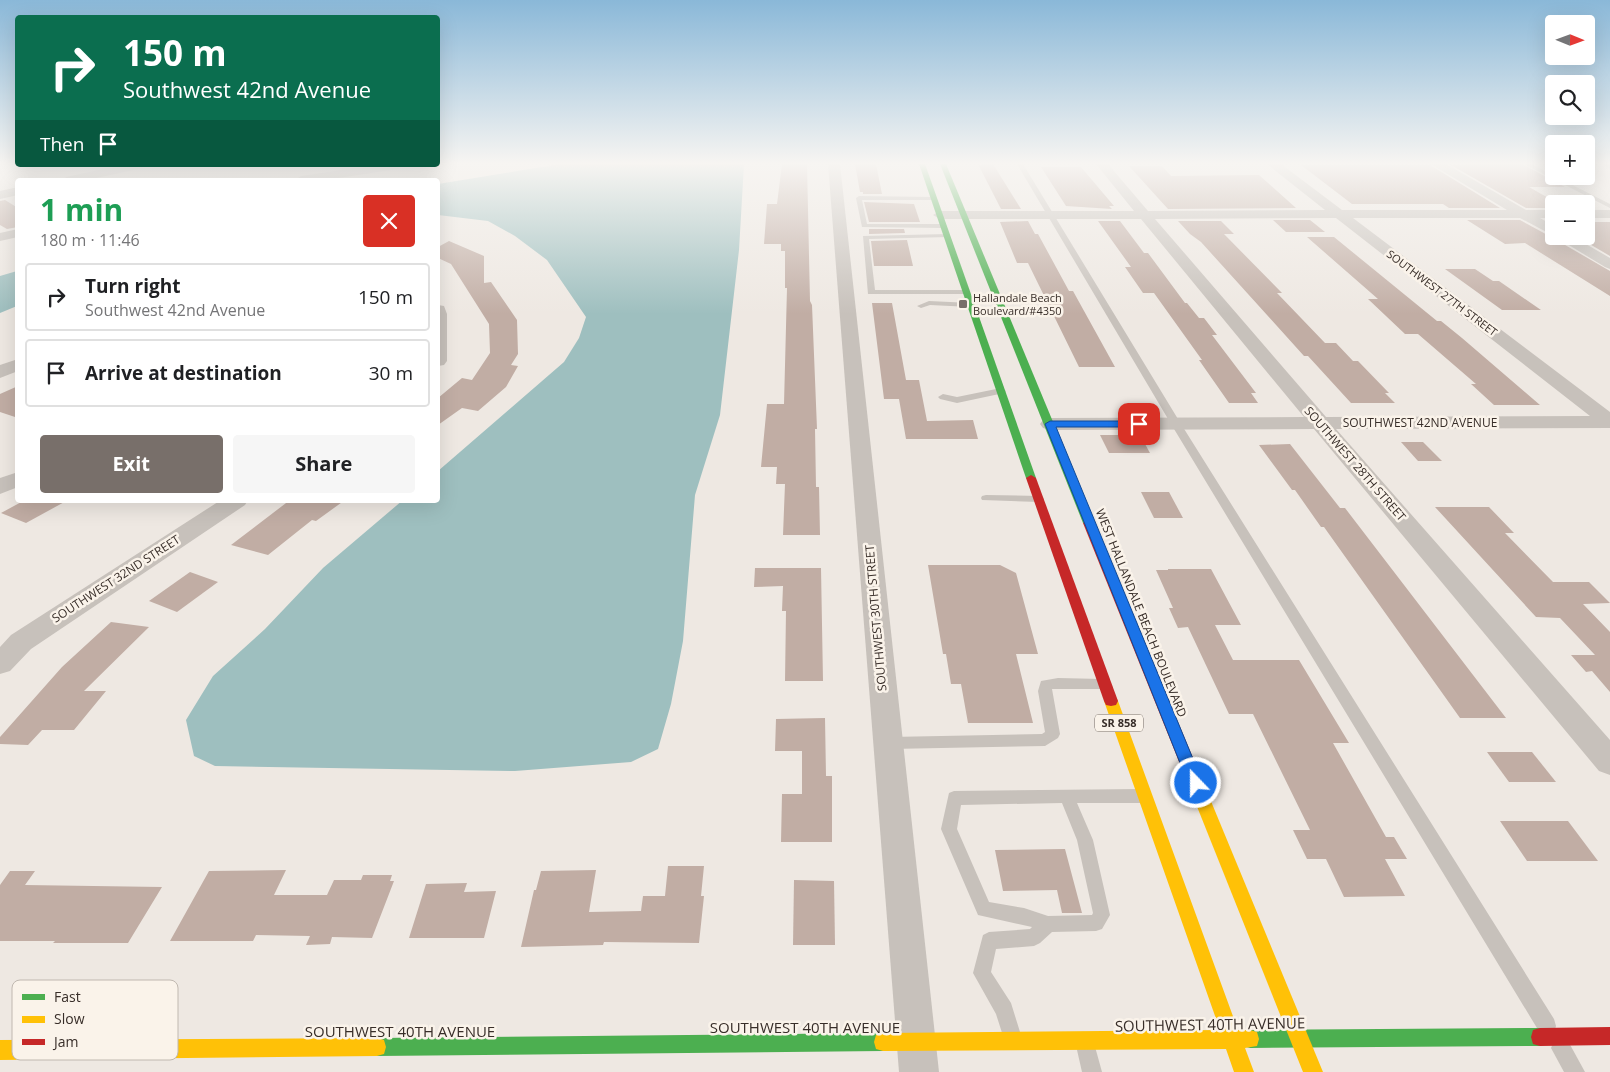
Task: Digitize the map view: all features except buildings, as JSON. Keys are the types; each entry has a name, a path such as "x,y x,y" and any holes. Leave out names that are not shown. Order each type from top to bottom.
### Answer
{"main road":[{"name":"SR 858","path":"939,214 1244,1072"},
{"name":"WEST HALLANDALE BEACH BOULEVARD","path":"964,216 1042,420 1099,545 1313,1072"},
{"path":"995,374 1016,398"},
{"path":"1007,409 1022,421"},
{"path":"1046,450 1099,545"},
{"name":"SOUTHWEST 40TH AVENUE","path":"178,1048 1610,1036"}],"street":[{"name":"SOUTHWEST 30TH STREET","path":"839,214 919,1072"},
{"path":"943,226 964,216 1518,214"},
{"path":"1523,214 1545,227"},
{"name":"SOUTHWEST 28TH STREET","path":"1145,215 1610,762"},
{"name":"SOUTHWEST 27TH STREET","path":"1339,215 1610,422"},
{"path":"0,237 15,234"},
{"path":"1577,245 1610,264"},
{"path":"0,372 15,365"},
{"name":"SOUTHWEST 42ND AVENUE","path":"1042,420 1176,424 1610,422"},
{"path":"0,487 15,480"},
{"name":"SOUTHWEST 32ND STREET","path":"0,664 22,642 231,503"}],"lane":[{"path":"862,214 864,226 943,226"},
{"path":"1051,215 1176,424 1575,1072"},
{"path":"943,226 864,237 871,292 966,292"},
{"path":"921,306 929,303 971,305"},
{"path":"943,397 957,400 1001,392"},
{"path":"986,498 1039,499"},
{"path":"888,743 1045,740 1053,734 1045,691 1046,685 1058,683 1106,684"},
{"path":"1066,797 1084,834 1102,915 1096,923 1048,924 1024,916 984,909 949,829 954,798 1145,796"},
{"path":"1014,1042 1004,1010 982,972 989,941 1034,937 1048,924"},
{"path":"1085,1041 1092,1072"}],"water":[{"path":"440,214 741,214 739,250 720,415 695,495 683,641 671,704 658,749 631,762 515,771 215,766 194,756 186,720 213,676 265,629 323,568 399,503 440,503 440,469 564,362 579,338 586,317 547,260 515,236 488,221"},
{"path":"15,272 15,307 0,313 0,276"}],"traffic: fast":[{"path":"939,214 1031,478"},
{"path":"963,214 1089,523"},
{"path":"1250,1039 1540,1037"},
{"path":"377,1047 883,1042"}],"traffic: slow":[{"path":"1111,701 1244,1072"},
{"path":"1200,794 1313,1072"},
{"path":"883,1042 1250,1039"},
{"path":"178,1049 377,1047"},
{"path":"0,1050 12,1050"}],"traffic: jam":[{"path":"1031,478 1111,701"},
{"path":"1089,523 1200,794"},
{"path":"1540,1037 1610,1036"}],"place":[{"name":"Hallandale Beach Boulevard/#4350","path":"963,304"}],"route":[{"path":"1139,424 1050,424 1196,783"}]}
